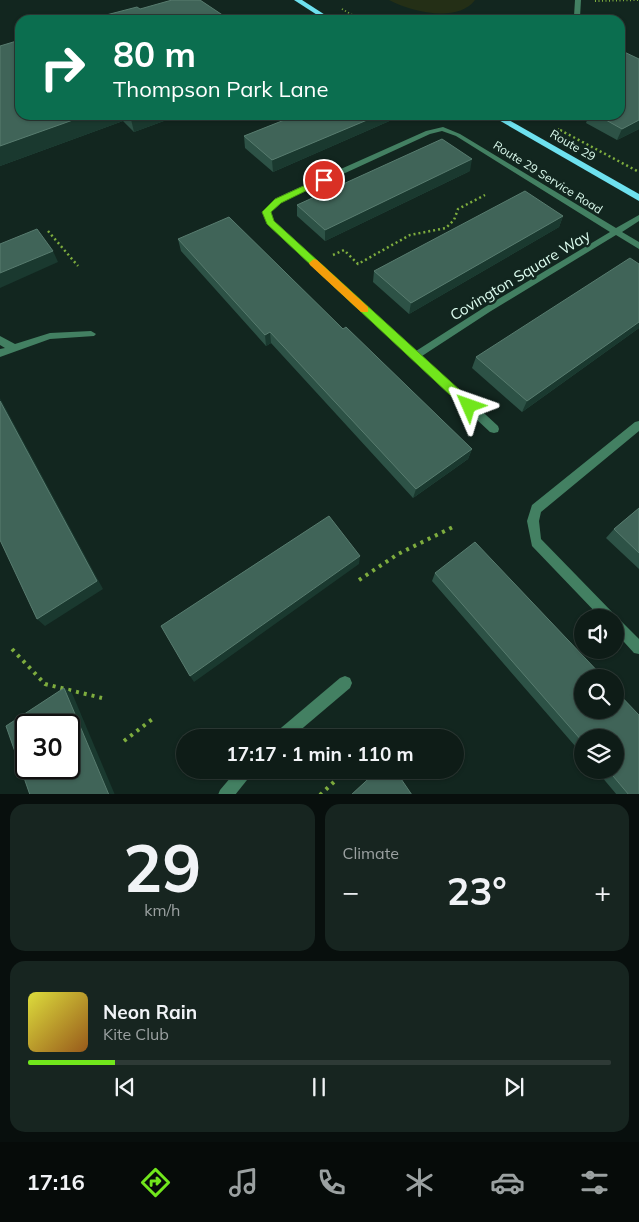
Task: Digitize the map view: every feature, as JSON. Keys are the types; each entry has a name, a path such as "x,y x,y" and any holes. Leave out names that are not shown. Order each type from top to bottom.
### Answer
{"main road":[{"path":"297,0 322,15"},
{"name":"Route 29","path":"503,120 639,198"}],"street":[{"path":"577,15 578,1"},
{"name":"Route 29 Service Road","path":"316,264 270,222 267,212 278,201 290,195 428,132 443,129 458,135 639,246"},
{"name":"Covington Square Way","path":"415,356 488,309 639,218"},
{"path":"316,264 494,429"},
{"path":"0,353 50,336 91,334"},
{"path":"0,340 13,348"},
{"path":"601,609 536,542 533,521 536,509 639,425"},
{"path":"624,632 639,648"},
{"path":"291,729 345,683"},
{"path":"225,794 238,779"}],"path":[{"path":"578,1 639,0"},
{"path":"558,128 639,172"},
{"path":"316,264 344,250 358,264 410,235 446,228 454,220 458,209 485,195"},
{"path":"48,230 78,266"},
{"path":"359,580 398,554 453,527"},
{"path":"12,650 45,684 102,698"},
{"path":"124,741 155,717"},
{"path":"320,794 335,781"}],"green space":[{"path":"389,0 475,0 467,7 457,11 434,13 409,8"}],"building":[{"path":"172,0 200,0 222,15 106,15 137,7 140,9"},
{"path":"15,42 15,120 73,120 0,146 0,46"},
{"path":"625,52 639,59 639,120 622,129 606,120 625,120"},
{"path":"284,120 367,120 272,160 244,136"},
{"path":"442,139 472,159 325,230 297,205"},
{"path":"525,191 563,216 411,303 374,271"},
{"path":"229,217 343,329 346,327 472,449 416,489 270,332 265,335 178,239"},
{"path":"37,229 53,251 0,273 0,244"},
{"path":"630,258 639,264 639,322 527,401 476,357"},
{"path":"0,401 97,581 37,619 0,540"},
{"path":"639,508 639,553 614,529"},
{"path":"329,516 360,556 190,676 161,626"},
{"path":"475,542 574,646 574,659 586,659 595,669 574,669 574,719 624,719 624,699 639,715 639,794 628,794 616,779 624,779 624,729 574,729 574,732 435,573"},
{"path":"64,688 75,714 24,714"},
{"path":"15,720 15,752 6,726"},
{"path":"80,726 109,794 30,794 24,779 80,779"},
{"path":"368,779 401,779 411,794 352,794"}],"slow traffic":[{"path":"314,263 365,310"}],"route":[{"path":"324,180 278,201 267,212 270,222 469,406"}]}
